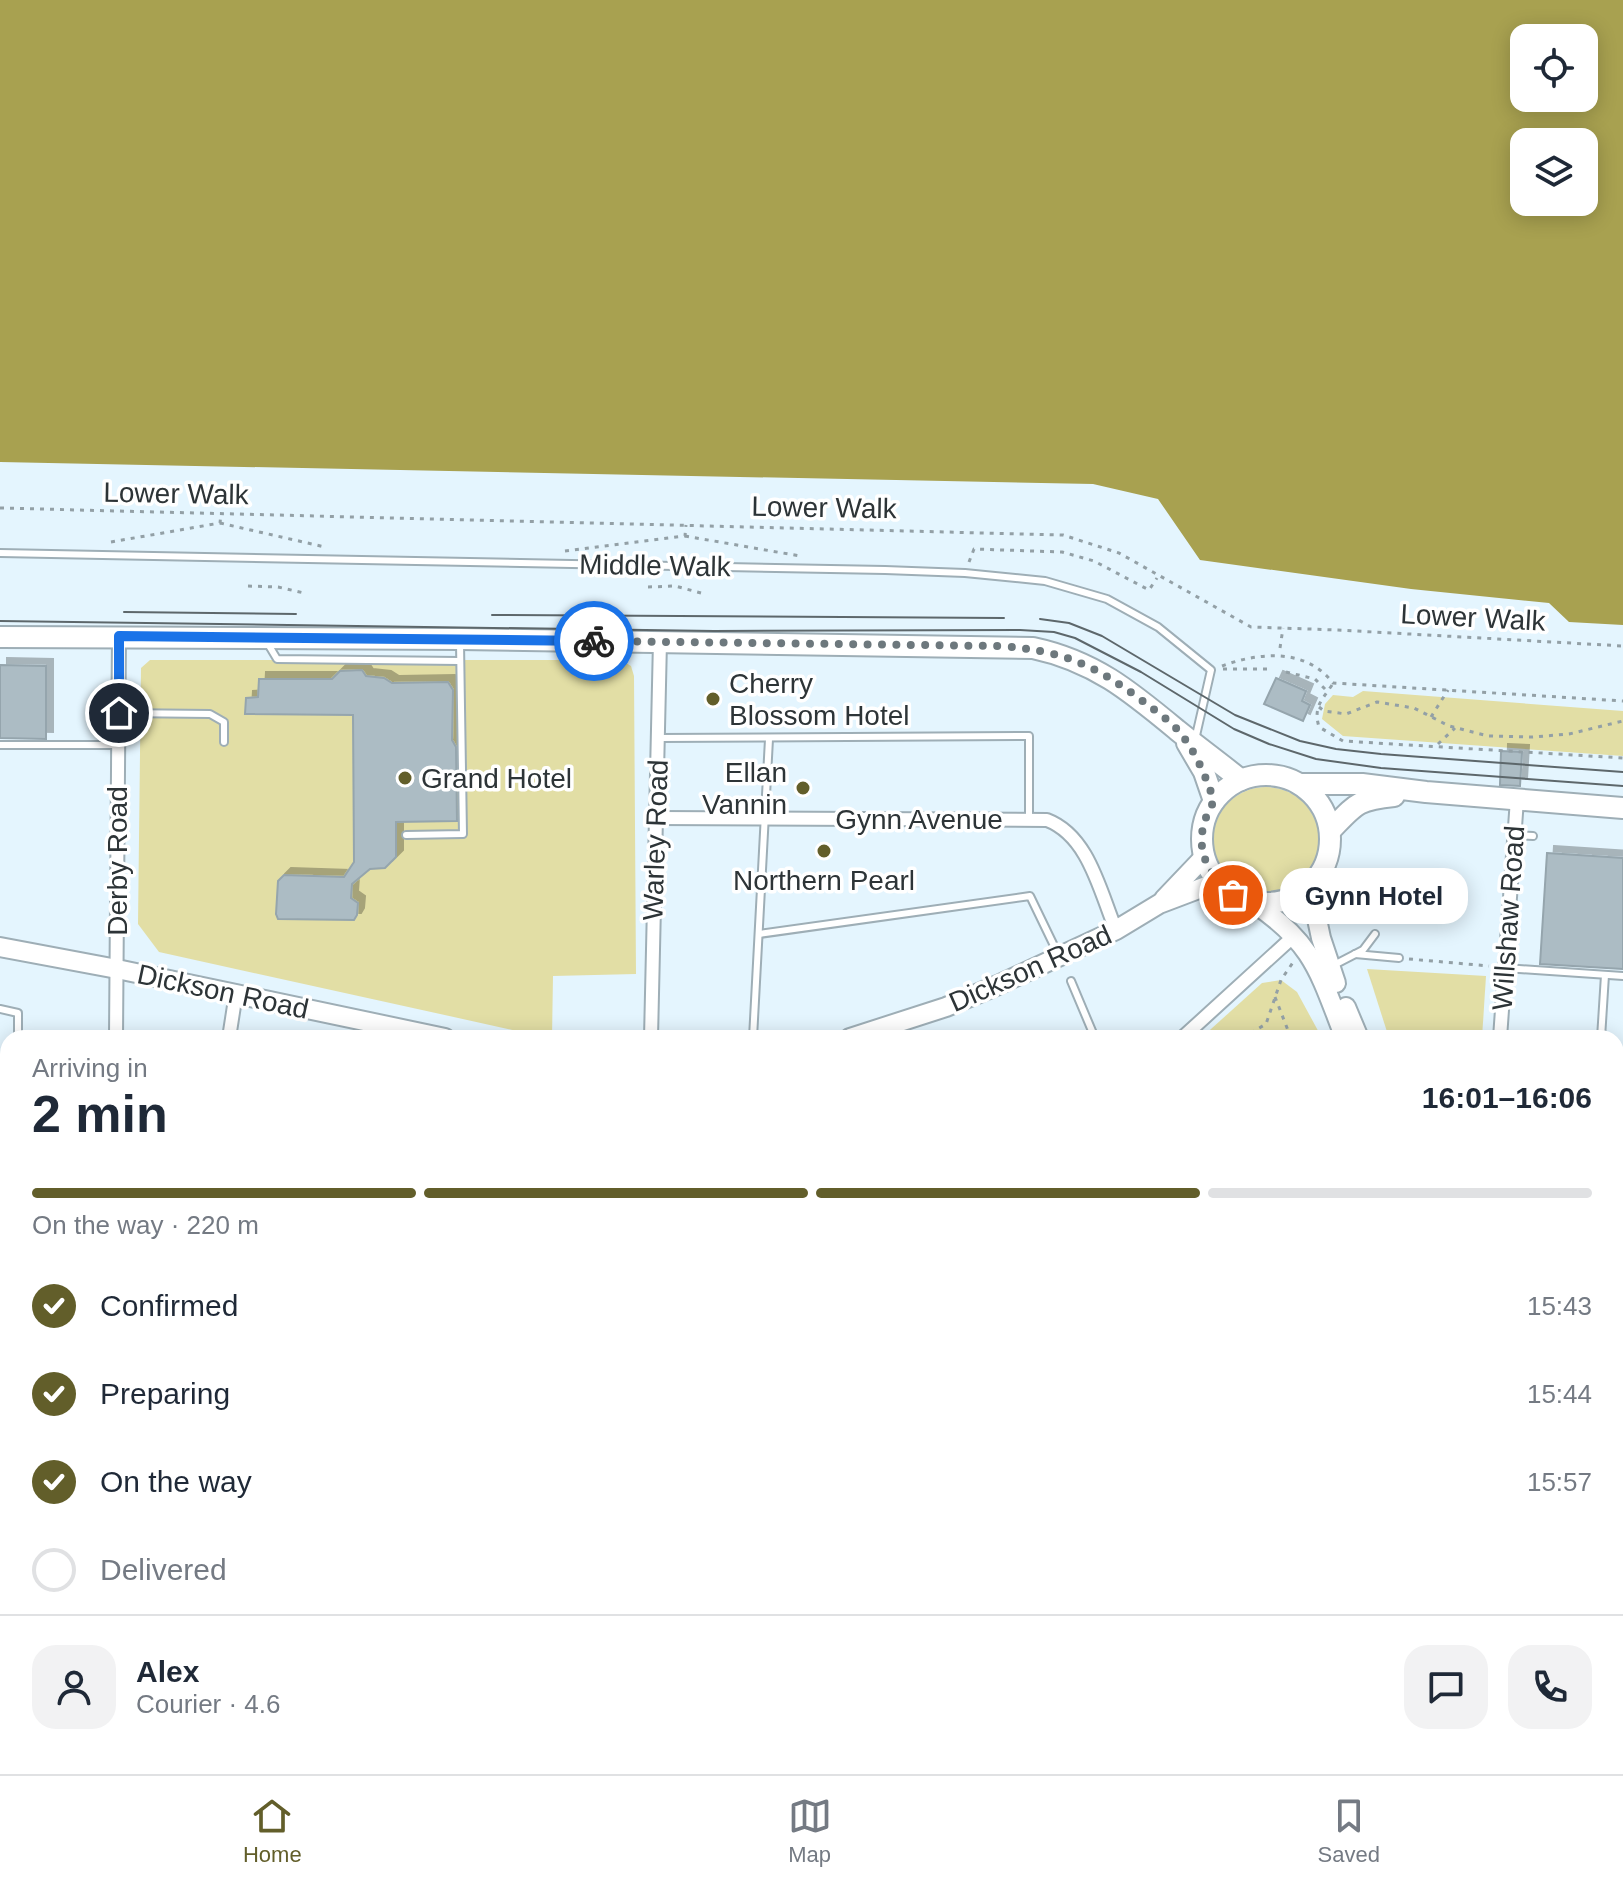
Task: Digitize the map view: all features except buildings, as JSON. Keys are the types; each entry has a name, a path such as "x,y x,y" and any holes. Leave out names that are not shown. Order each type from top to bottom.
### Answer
{"main road":[{"path":"0,637 660,641 1033,648 1062,654 1120,683 1241,780"},
{"path":"1187,737 1214,801"},
{"path":"1260,775 1280,776 1299,784 1314,796 1324,812 1330,831 1327,861 1310,886 1296,896 1280,902 1252,902 1233,895 1217,882 1204,857 1202,828 1214,801 1241,780 1260,775"},
{"path":"1299,784 1362,784 1623,808"},
{"path":"1330,831 1354,806 1366,799 1426,792"}],"street":[{"name":"Derby Road","path":"116,1030 119,636"},
{"name":"Warley Road","path":"651,1030 660,641"},
{"name":"Willshaw Road","path":"1501,1030 1517,799"},
{"name":"Gynn Avenue","path":"657,818 1047,820 1073,835 1082,848 1116,930"},
{"name":"Dickson Road","path":"1159,904 1204,857"},
{"name":"Dickson Road","path":"875,1030 946,1007 1116,930 1159,904 1217,882"},
{"path":"1310,886 1330,967 1356,1030"},
{"path":"1252,902 1295,935 1317,968 1342,1030"},
{"path":"1191,1030 1295,935"},
{"name":"Dickson Road","path":"0,947 408,1030"},
{"path":"230,1030 236,993"}],"lane":[{"name":"Middle Walk","path":"0,553 965,573 1045,581 1107,599 1158,627 1211,670"},
{"path":"264,638 277,659 459,661"},
{"path":"406,835 463,834 460,639"},
{"path":"1187,737 1211,670"},
{"path":"119,713 210,714 224,722 224,742"},
{"path":"658,738 1029,736 1029,818"},
{"path":"753,1030 769,739"},
{"path":"0,745 118,745"},
{"path":"1515,835 1533,836"},
{"path":"759,934 1030,896 1060,957"},
{"path":"1330,967 1363,950 1375,934"},
{"path":"1355,954 1399,958"},
{"path":"1505,968 1623,976"},
{"path":"1602,1030 1605,975"},
{"path":"1071,981 1092,1030"},
{"path":"0,1009 18,1013 18,1030"}],"path":[{"name":"Lower Walk","path":"0,508 1063,535 1119,553 1251,627 1623,646"},
{"path":"220,523 221,514"},
{"path":"110,542 220,523 328,547"},
{"path":"685,536 686,524"},
{"path":"562,552 685,536 808,557"},
{"path":"965,573 974,549 1028,549 1062,552 1094,561 1149,590 1158,577"},
{"path":"248,586 278,587 304,593"},
{"path":"648,587 675,586 701,593"},
{"path":"1280,648 1283,628"},
{"path":"1211,670 1248,656 1279,656 1310,663 1333,683 1623,701"},
{"path":"1211,670 1268,669"},
{"path":"1286,672 1315,679 1328,692"},
{"path":"1333,683 1317,706 1316,716 1319,727 1343,741 1623,758"},
{"path":"1431,717 1449,689"},
{"path":"1317,706 1324,711 1346,714 1377,702 1414,708 1455,728 1488,736 1569,734 1623,721"},
{"path":"1437,746 1455,728"},
{"path":"1399,958 1505,968"},
{"path":"1256,1030 1266,1024 1281,980"},
{"path":"1275,996 1288,1030"}],"shaded area":[{"path":"0,0 1623,0 1623,625 1569,622 1549,603 1411,589 1200,560 1158,499 1093,484 0,462"},
{"path":"150,660 621,660 631,666 634,676 636,974 553,976 552,1030 513,1030 159,952 138,924 141,668"},
{"path":"1363,691 1623,711 1623,756 1343,736 1322,719 1325,704 1333,695 1353,697"},
{"path":"1266,787 1286,791 1303,803 1315,820 1319,840 1315,860 1303,877 1286,889 1266,893 1246,889 1229,877 1217,860 1213,840 1217,820 1229,803 1246,791"},
{"path":"1367,969 1486,976 1483,1030 1386,1030"},
{"path":"1281,980 1297,992 1318,1030 1210,1030 1262,983"}],"tram line":[{"path":"124,612 296,614"},
{"path":"492,615 1004,618"},
{"path":"1040,619 1069,623 1102,636 1235,715 1300,741 1381,754 1623,772"},
{"path":"0,621 714,631 1054,632 1075,638 1141,672 1234,729 1316,759 1381,768 1623,786"}],"way so far":[{"path":"594,641 998,646 1062,654 1120,683 1180,732 1204,772 1214,801 1202,828 1204,857 1217,882 1233,895"}],"place":[{"name":"Cherry Blossom Hotel","path":"713,699"},
{"name":"Grand Hotel","path":"405,778"},
{"name":"Ellan Vannin","path":"803,788"},
{"name":"Northern Pearl","path":"824,851"},
{"name":"Gynn Hotel","path":"1233,895"}],"route":[{"path":"119,713 119,636 594,641"}]}
